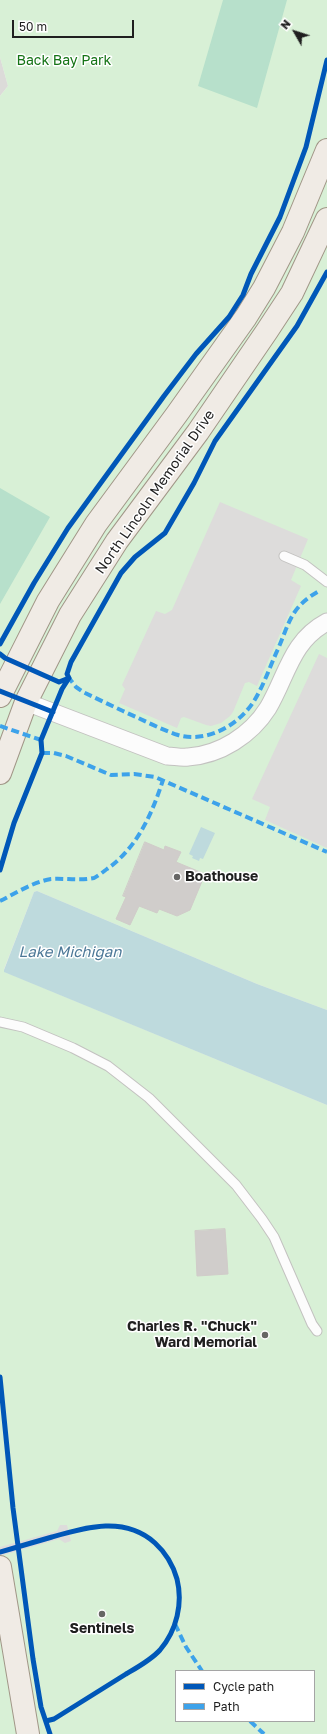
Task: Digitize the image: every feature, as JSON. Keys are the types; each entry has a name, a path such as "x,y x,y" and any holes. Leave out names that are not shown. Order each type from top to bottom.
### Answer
{"main road":[{"name":"North Lincoln Memorial Drive","path":"0,696 48,602 96,524 181,408 264,288 293,232 327,150"},
{"name":"North Lincoln Memorial Drive","path":"0,773 26,702 70,615 117,541 198,432 292,292 327,219"},
{"path":"0,1567 28,1734"}],"street":[{"path":"26,702 167,756 188,757 203,754 218,750 233,743 257,721 268,708 296,650 307,636 327,622"}],"lane":[{"path":"284,556 305,565 327,582"},
{"path":"0,1022 23,1027 73,1048 108,1066 149,1098 236,1185 266,1225 274,1237 312,1324 317,1331"}],"shaded area":[{"path":"0,57 8,86 0,96"},
{"path":"220,502 308,539 291,580 301,586 257,686 249,682 245,683 233,712 221,723 211,726 184,717 181,718 177,728 119,703 125,689 122,685 156,611 165,614 172,610"},
{"path":"319,654 327,658 327,848 265,820 270,807 252,799"},
{"path":"60,1525 67,1525 71,1541 65,1543 59,1539 0,1556 0,1547 57,1531"}],"green space":[{"name":"Back Bay Park","path":"0,0 327,0 327,1010 257,984 37,891 34,892 4,969 5,972 327,1105 327,1734 0,1734 0,96 8,86 0,57"},
{"path":"223,0 287,0 257,108 198,86"},
{"path":"0,488 50,517 0,604"}],"water":[{"path":"201,827 215,833 203,859 200,858 199,861 192,858 193,856 189,854"},
{"name":"Lake Michigan","path":"37,891 257,984 327,1010 327,1105 4,972 34,892"}],"building":[{"name":"Boathouse","path":"145,842 164,850 165,846 181,852 176,862 205,874 190,910 177,916 159,909 157,913 139,906 130,925 116,919 126,897 123,896"},
{"path":"225,1229 228,1274 197,1276 195,1231"}],"marked path":[{"path":"67,679 69,678 76,687 83,692 172,733 189,737 200,737 211,734 231,725 254,701 261,689 292,616 302,603 319,591"},
{"path":"0,726 41,740"},
{"path":"42,753 54,753 66,756 111,775 134,774 155,777 327,852"},
{"path":"0,901 44,880 88,879 94,878 102,873 118,861 135,841 154,805 163,780"},
{"path":"175,1624 186,1647 201,1670"},
{"path":"251,1722 264,1734"}],"cycle path":[{"path":"0,644 34,583 68,528 164,396 196,354 229,317 243,295 251,274 280,217 306,147 327,60"},
{"path":"0,870 14,823 42,753 41,740 62,689 69,678 67,674 71,662 121,573 135,557 165,533 194,483 215,441 297,326 327,272"},
{"path":"0,654 5,658 59,682 69,678"},
{"path":"0,691 53,712"},
{"path":"0,1377 13,1508 33,1659 41,1707 50,1734"},
{"path":"0,1552 65,1533 92,1527 118,1527 131,1529 155,1543 169,1560 177,1579 179,1588 179,1607 177,1616 171,1634 160,1650 140,1666 54,1719 46,1721"}],"place":[{"name":"Boathouse","path":"177,877"},
{"name":"Charles R. \"Chuck\" Ward Memorial","path":"265,1335"},
{"name":"Sentinels","path":"102,1614"}]}
